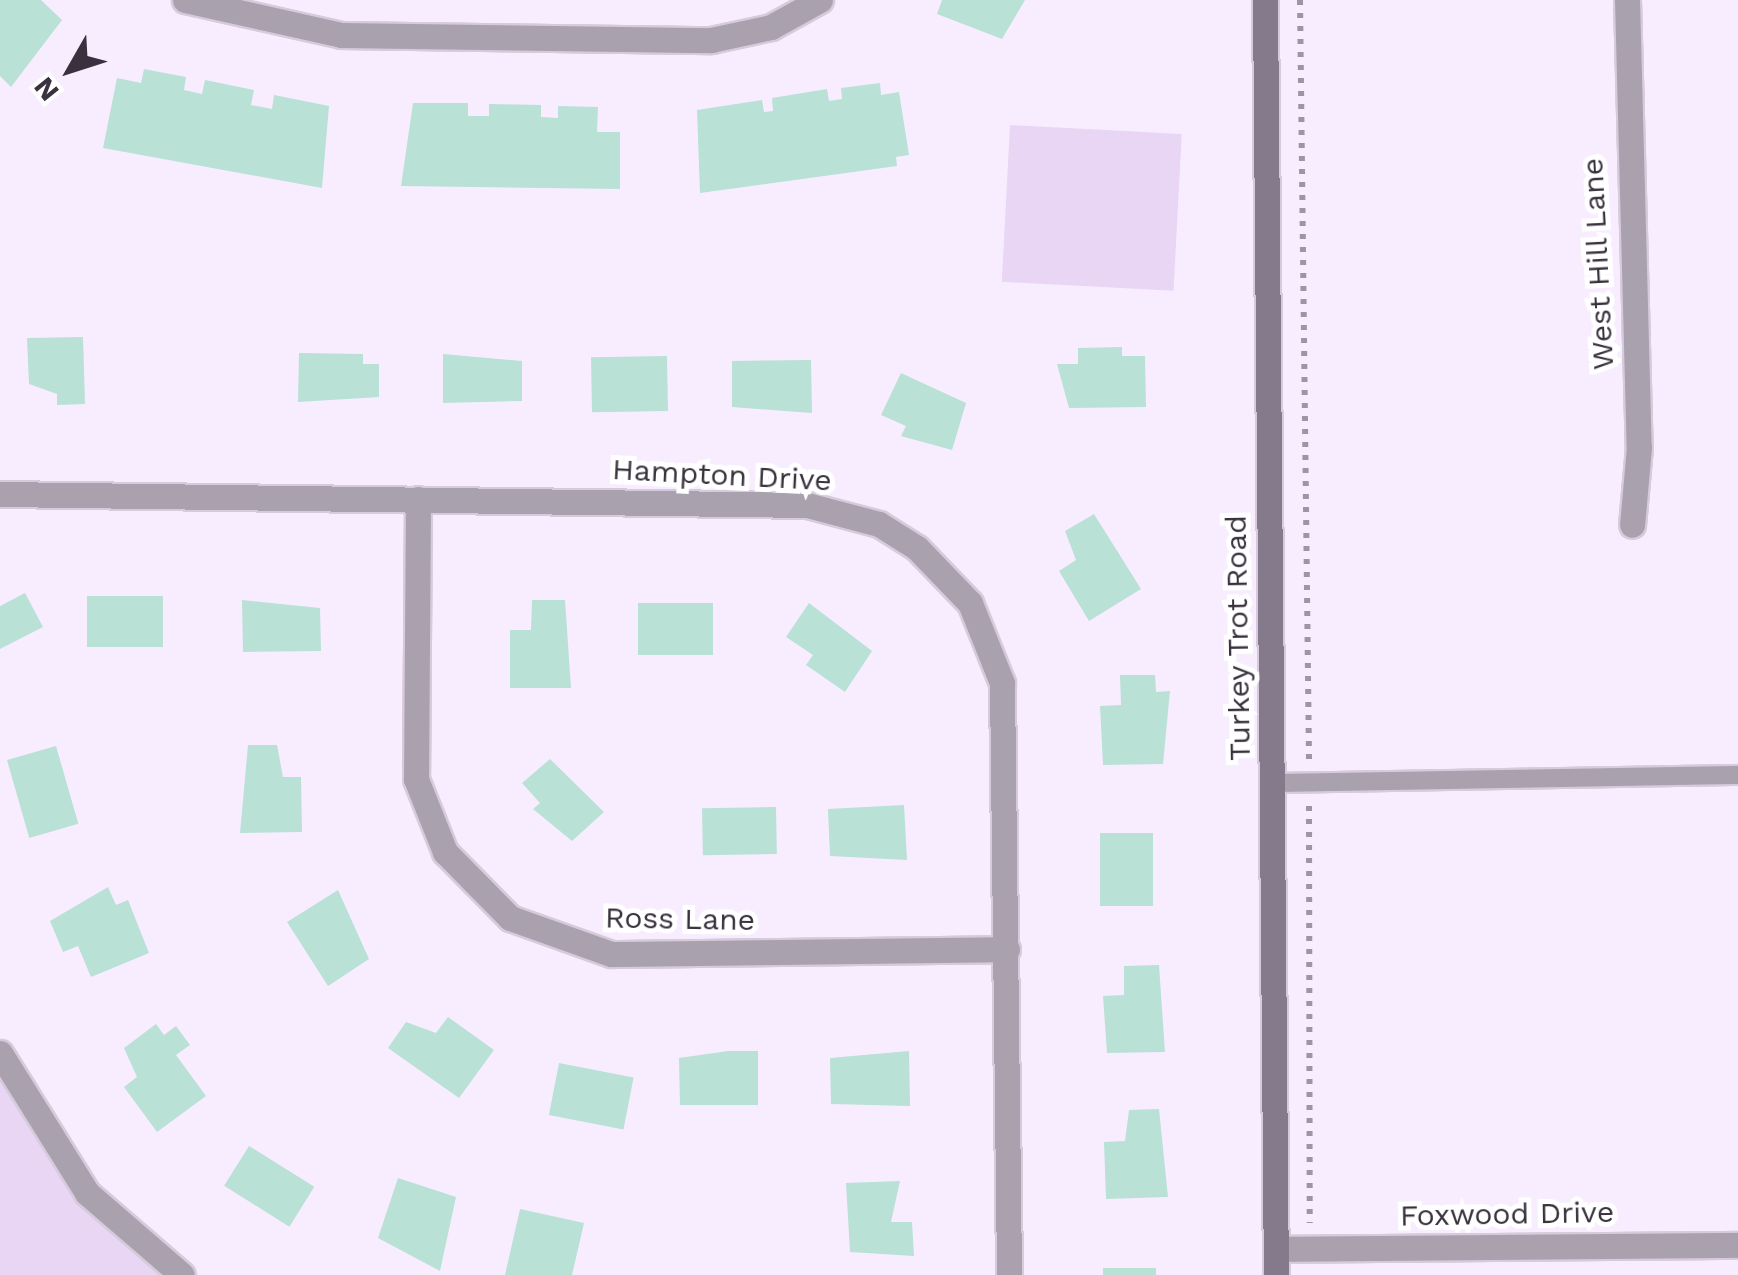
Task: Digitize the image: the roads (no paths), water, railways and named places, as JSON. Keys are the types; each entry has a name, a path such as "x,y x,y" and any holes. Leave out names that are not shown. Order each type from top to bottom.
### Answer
{"street":[{"path":"185,0 341,35 711,40 771,27 820,0"},
{"name":"Turkey Trot Road","path":"1265,0 1276,1262"},
{"name":"West Hill Lane","path":"1626,0 1639,447 1632,525"},
{"name":"Hampton Drive","path":"0,494 806,505 864,519 917,548 970,603 1002,683 1010,1275"},
{"name":"Ross Lane","path":"418,499 416,778 446,852 510,918 611,954 1007,949"},
{"path":"0,1052 88,1193 182,1275"},
{"name":"Foxwood Drive","path":"1276,1262 1738,1245"}],"lane":[{"path":"1272,783 1738,775"}]}
